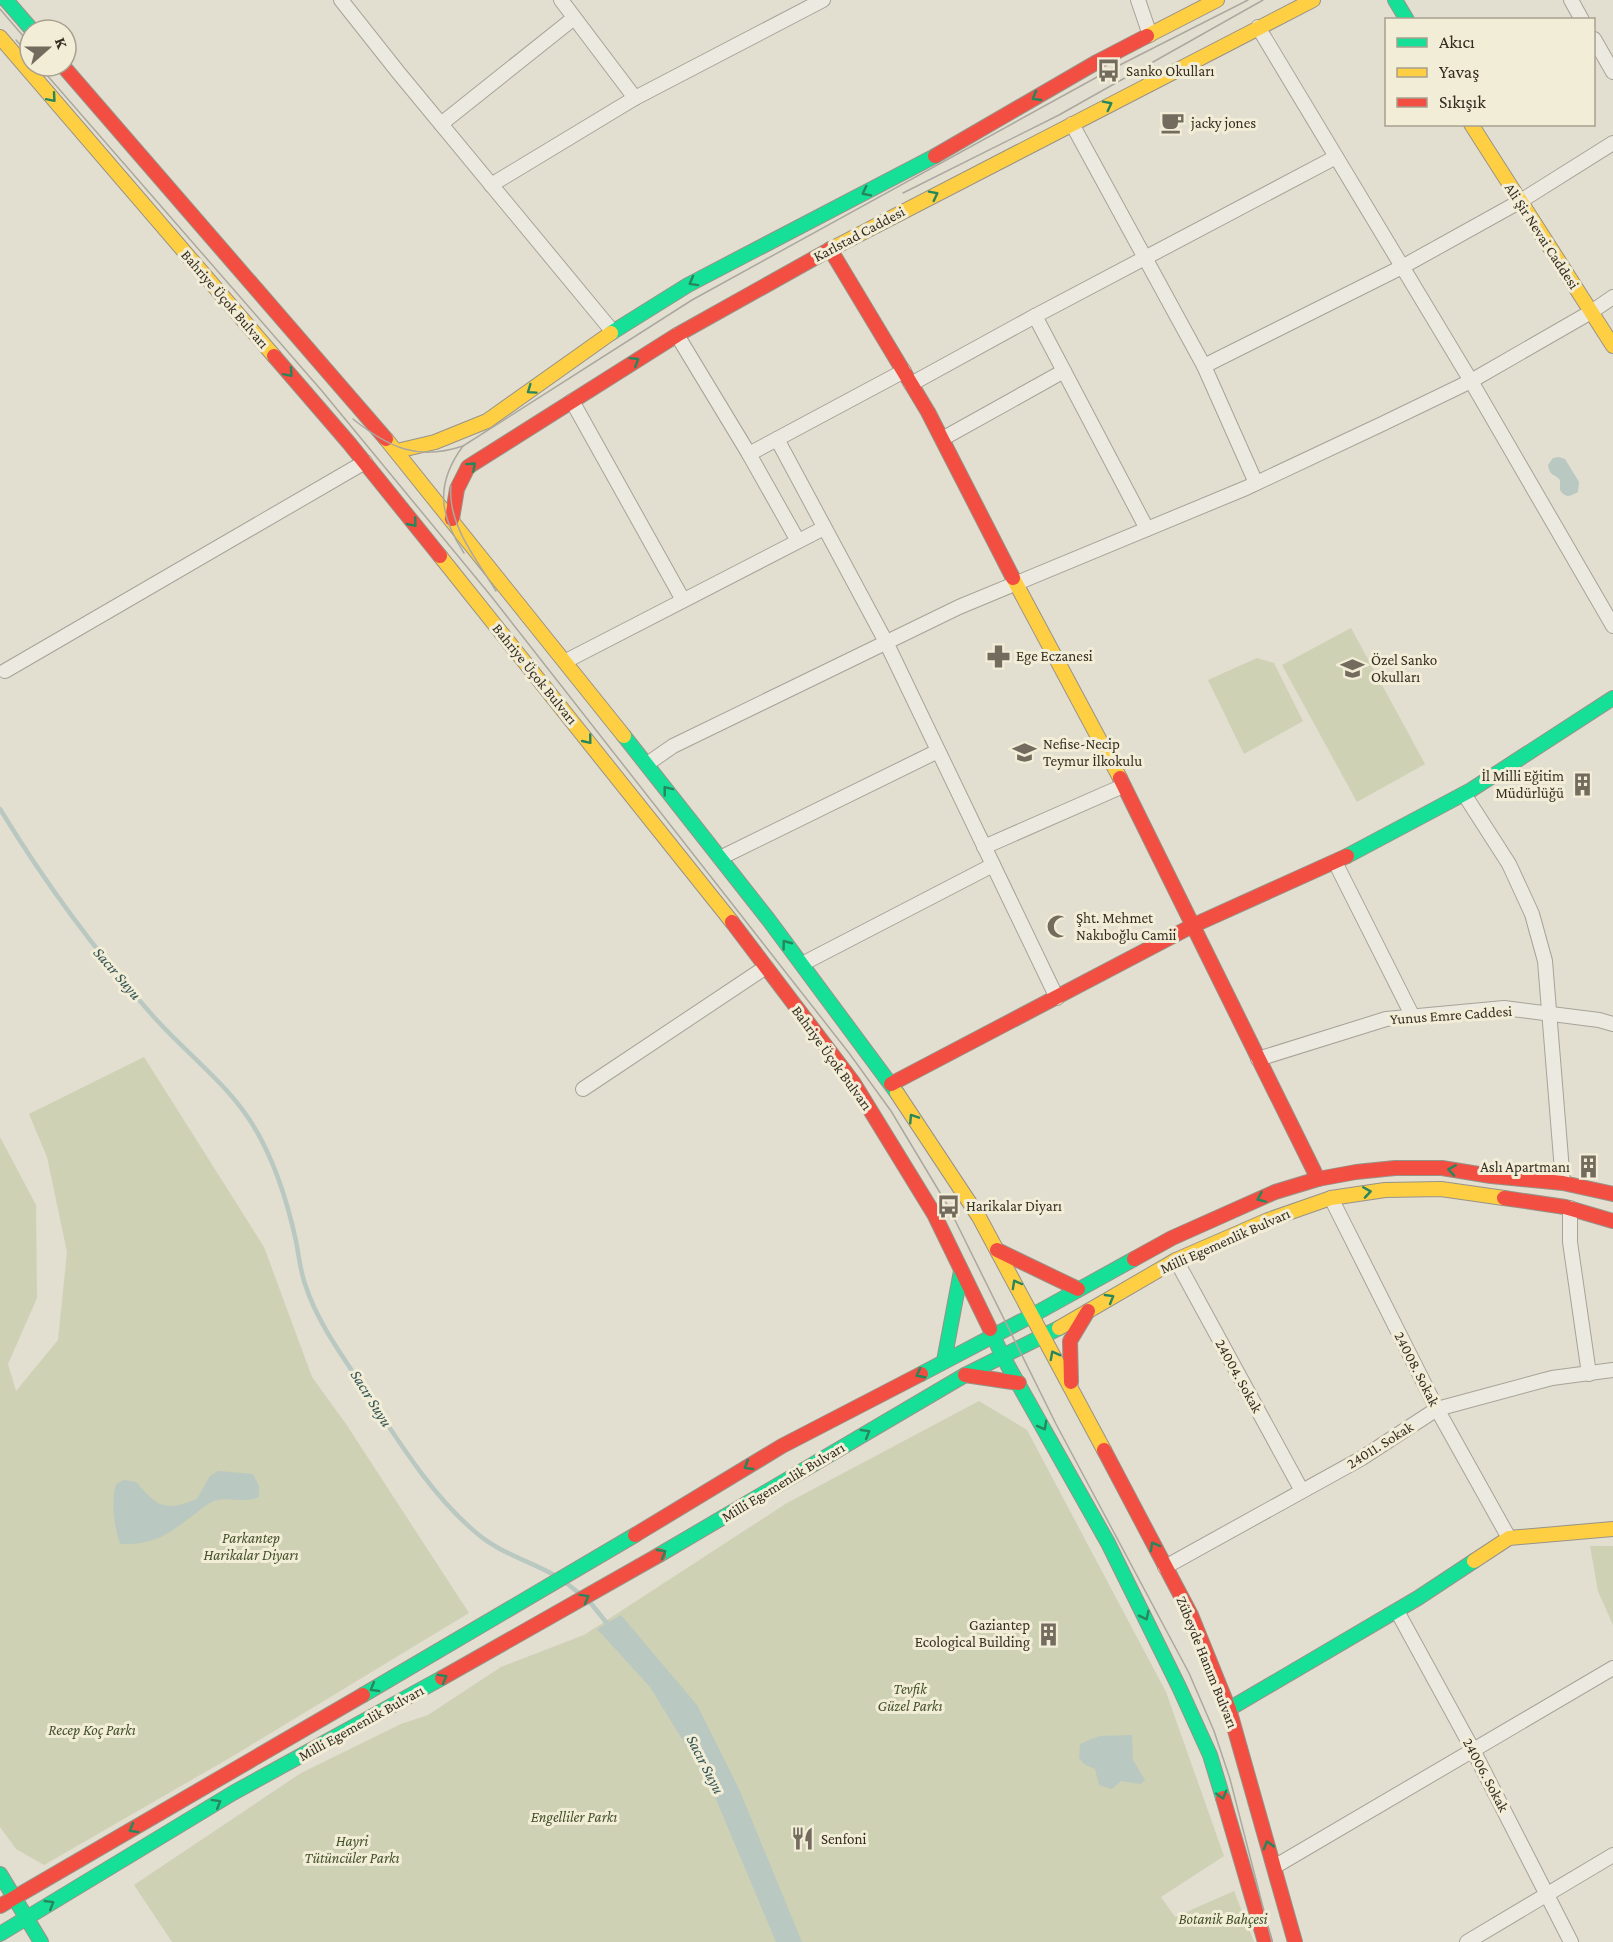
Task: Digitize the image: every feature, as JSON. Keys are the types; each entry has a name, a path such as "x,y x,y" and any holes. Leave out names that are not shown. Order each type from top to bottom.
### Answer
{"main road":[{"path":"6,0 22,18"},
{"path":"397,451 435,442 487,421 613,332 688,285 930,159 1097,62 1217,0"},
{"name":"Karlstad Caddesi","path":"452,519 457,489 468,467 676,335 830,249 1313,0"},
{"path":"1395,0 1406,18"},
{"name":"Bahriye Üçok Bulvarı","path":"0,38 365,462 708,890 853,1082 934,1214 1003,1357"},
{"name":"Bahriye Üçok Bulvarı","path":"73,78 397,451 566,661 802,964 891,1084 979,1217 1044,1336"},
{"name":"Ali Şir Nevai Caddesi","path":"1473,126 1613,346"},
{"path":"830,249 904,371 1101,741 1318,1179"},
{"path":"891,1084 1192,926 1335,862 1464,794 1613,698"},
{"name":"Milli Egemenlik Bulvarı","path":"0,1906 567,1575 782,1446 1033,1315 1172,1238 1275,1192 1318,1179 1366,1171 1395,1168 1442,1168 1491,1176 1563,1183 1613,1194"},
{"name":"Milli Egemenlik Bulvarı","path":"0,1934 233,1793 347,1732 612,1583 965,1375 1044,1336 1176,1260 1268,1220 1331,1198 1385,1190 1441,1189 1570,1209 1613,1221"},
{"path":"997,1250 1078,1289"},
{"path":"944,1361 961,1271"},
{"path":"1071,1388 1070,1341 1089,1310"},
{"name":"Zübeyde Hanım Bulvarı","path":"1044,1336 1191,1615 1229,1709 1295,1942"},
{"path":"1003,1357 1108,1543 1210,1755 1265,1942"},
{"path":"965,1375 1019,1383"},
{"path":"1229,1709 1396,1611 1509,1538 1613,1529"},
{"path":"0,1874 15,1897 25,1919 41,1942"}],"street":[{"path":"341,0 613,332"},
{"path":"561,0 635,98"},
{"path":"491,185 635,98 823,0"},
{"path":"1138,0 1150,35"},
{"path":"1571,0 1581,18"},
{"path":"441,124 574,18"},
{"path":"1258,27 1471,381 1613,626"},
{"path":"1595,42 1613,72"},
{"path":"1071,124 1204,366 1256,483"},
{"path":"1204,366 1402,267 1520,202 1613,143"},
{"path":"911,384 1336,157"},
{"path":"647,764 673,746 959,607 1256,483 1471,381 1613,297"},
{"path":"1035,316 1147,530"},
{"path":"676,335 798,541"},
{"path":"748,454 904,371"},
{"path":"942,440 1064,371"},
{"path":"572,401 683,600"},
{"path":"777,439 886,642 1057,998"},
{"path":"5,671 365,462"},
{"path":"566,661 825,528"},
{"path":"720,858 938,752"},
{"path":"984,847 1123,786"},
{"path":"1464,794 1509,864 1532,914 1545,961 1563,1183"},
{"path":"1335,862 1413,1017"},
{"path":"802,964 993,865"},
{"path":"583,1089 766,967"},
{"name":"Yunus Emre Caddesi","path":"1258,1059 1386,1019 1504,1008 1599,1020 1613,1024"},
{"name":"24008. Sokak","path":"1331,1198 1437,1409 1509,1538"},
{"path":"1570,1209 1570,1242 1589,1374"},
{"name":"24004. Sokak","path":"1176,1260 1302,1491"},
{"name":"24011. Sokak","path":"1165,1567 1362,1458 1437,1409 1552,1378 1613,1371"},
{"name":"24006. Sokak","path":"1396,1611 1473,1750 1571,1942"},
{"path":"1274,1867 1613,1668"},
{"path":"1467,1942 1613,1855"}],"green space":[{"path":"1351,628 1425,764 1357,802 1282,665"},
{"path":"1257,658 1274,663 1303,721 1244,754 1208,680"},
{"name":"Parkantep Harikalar Diyarı","path":"144,1057 264,1247 312,1377 346,1424 469,1613 233,1756 44,1865 16,1849 0,1827 0,1137 36,1205 37,1298 8,1364 16,1391 58,1340 67,1252 47,1157 29,1114"},
{"name":"Tevfik Güzel Parkı","path":"979,1401 1027,1430 1166,1692 1224,1856 1161,1897 1175,1917 1234,1891 1254,1942 172,1942 134,1885 301,1773 401,1724 428,1715 501,1667 584,1635 787,1503"},
{"path":"1590,1546 1613,1546 1613,1625 1598,1591"}],"water":[{"path":"1553,458 1565,459 1579,482 1578,492 1573,495 1568,496 1562,493 1560,480 1549,469 1548,465"},
{"path":"218,1471 253,1474 259,1486 259,1497 248,1500 214,1501 161,1537 143,1543 120,1544 114,1514 116,1484 124,1480 136,1482 156,1502 169,1506 177,1505 197,1499 210,1476"},
{"path":"621,1615 697,1705 739,1789 802,1942 776,1942 710,1785 650,1687 597,1629"},
{"path":"1132,1735 1133,1760 1145,1780 1140,1784 1121,1781 1112,1789 1099,1785 1095,1769 1084,1764 1079,1758 1080,1744 1099,1736"}],"waterway":[{"name":"Sacır Suyu","path":"0,809 53,890 91,942 165,1029 227,1091 258,1133 284,1194 303,1279 316,1312 417,1467 446,1504 479,1535 497,1547 556,1576"},
{"name":"Sacır Suyu","path":"565,1582 580,1594"},
{"name":"Sacır Suyu","path":"589,1601 610,1627"}],"tram line":[{"path":"464,553 449,526 444,500 444,487 448,473 463,446 692,300 1108,71 1248,0"},
{"path":"903,193 1059,115 1263,0"},
{"path":"0,9 18,30"},
{"path":"49,78 322,391 491,596 849,1053 891,1111 948,1206 1056,1424 1189,1673 1214,1731 1230,1779 1272,1942"},
{"path":"353,419 379,438 405,449 432,452 463,446"},
{"path":"451,486 451,500 458,528 496,591"}],"traffic: fast":[{"path":"6,0 22,18"},
{"path":"1395,0 1406,18"},
{"path":"611,333 688,285 935,156"},
{"path":"1347,856 1471,790 1613,698"},
{"path":"624,736 768,919 897,1093"},
{"path":"921,1374 1134,1259"},
{"path":"944,1361 961,1271"},
{"path":"659,1555 965,1375 1059,1328"},
{"path":"990,1329 1003,1357 1108,1543 1210,1755 1223,1798"},
{"path":"363,1695 635,1535"},
{"path":"1229,1709 1418,1598 1474,1561"},
{"path":"0,1934 233,1793 442,1678"},
{"path":"0,1874 41,1942"}],"traffic: slow":[{"path":"1147,36 1217,0"},
{"path":"829,250 1313,0"},
{"path":"0,37 274,356"},
{"path":"1472,126 1613,346"},
{"path":"397,451 435,442 487,421 611,333"},
{"path":"386,439 624,736"},
{"path":"440,556 732,922"},
{"path":"1013,578 1120,778"},
{"path":"897,1093 979,1217 1104,1450"},
{"path":"1059,1328 1176,1260 1268,1220 1331,1198 1385,1190 1441,1189 1504,1198"},
{"path":"1474,1561 1509,1538 1613,1529"}],"traffic: jam":[{"path":"935,156 1097,62 1147,36"},
{"path":"73,78 386,439"},
{"path":"830,249 928,412 1013,578"},
{"path":"452,519 457,489 468,467 677,335 829,250"},
{"path":"274,356 349,443 440,556"},
{"path":"1120,778 1318,1179"},
{"path":"891,1084 1192,926 1347,856"},
{"path":"732,922 853,1082 934,1214 990,1329"},
{"path":"1134,1259 1172,1238 1275,1192 1318,1179 1356,1172 1395,1168 1442,1168 1491,1176 1563,1183 1613,1194"},
{"path":"1504,1198 1565,1207 1613,1221"},
{"path":"997,1250 1078,1289"},
{"path":"1071,1382 1070,1341 1088,1311"},
{"path":"635,1535 782,1446 921,1374"},
{"path":"965,1375 1019,1383"},
{"path":"1104,1450 1191,1615 1229,1709 1295,1942"},
{"path":"442,1678 659,1555"},
{"path":"0,1906 363,1695"},
{"path":"1223,1798 1265,1942"}],"place":[{"name":"Sanko Okulları","path":"1108,71"},
{"name":"jacky jones","path":"1173,123"},
{"name":"Ege Eczanesi","path":"998,656"},
{"name":"Özel Sanko Okulları","path":"1353,669"},
{"name":"Nefise-Necip Teymur İlkokulu","path":"1025,753"},
{"name":"İl Milli Eğitim Müdürlüğü","path":"1582,785"},
{"name":"Şht. Mehmet Nakıboğlu Camii","path":"1058,927"},
{"name":"Aslı Apartmanı","path":"1588,1167"},
{"name":"Harikalar Diyarı","path":"948,1206"},
{"name":"Gaziantep Ecological Building","path":"1048,1634"},
{"name":"Senfoni","path":"803,1839"}],"park label":[{"name":"Recep Koç Parkı","path":"92,1730"},
{"name":"Engelliler Parkı","path":"574,1817"},
{"name":"Hayri Tütüncüler Parkı","path":"352,1850"},
{"name":"Botanik Bahçesi","path":"1223,1919"}]}
